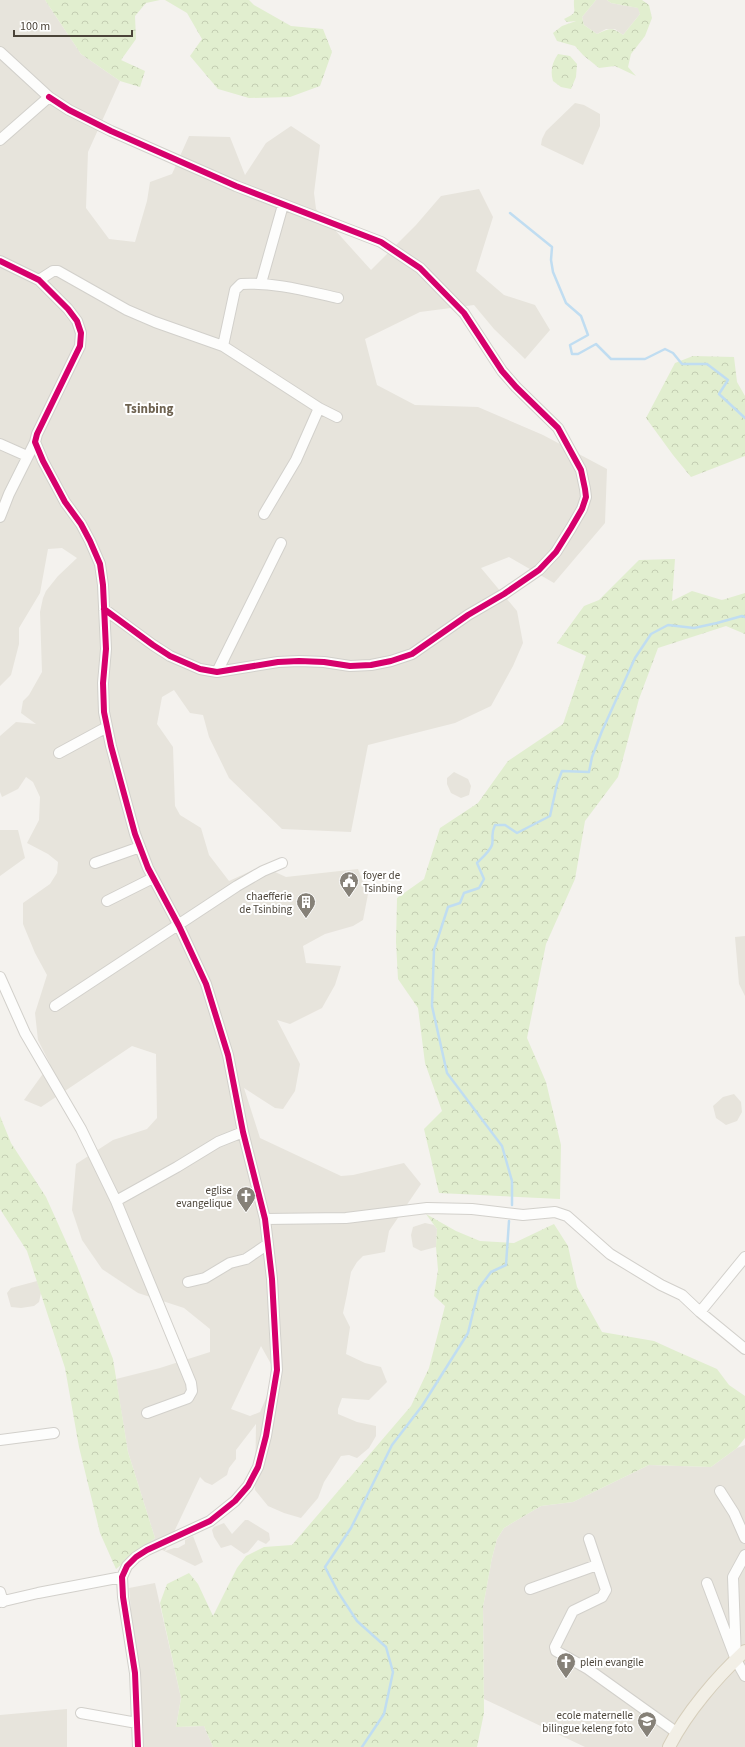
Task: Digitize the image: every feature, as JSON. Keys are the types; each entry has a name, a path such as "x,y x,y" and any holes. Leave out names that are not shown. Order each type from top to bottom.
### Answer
{"main road":[{"path":"669,1747 676,1732 704,1696 745,1651"}],"street":[{"path":"0,52 49,97 69,110 111,131 283,205 381,242 420,268 464,313 507,377 558,428 581,470 586,497 582,508 556,552 539,570 504,594 468,615 412,654 391,662 350,666 299,661 278,662 217,672 200,669 170,656 104,609"},
{"path":"0,140 49,97"},
{"path":"261,283 283,205"},
{"path":"0,261 38,280 68,309 77,322 81,333 80,346 37,434 35,442 8,494 0,517"},
{"path":"38,280 53,271 58,271 127,310 223,346 320,408 337,417"},
{"path":"223,346 238,286 241,284 261,283 338,298"},
{"path":"264,514 296,460 320,408"},
{"path":"35,442 43,461 65,502 81,524 100,564 103,585 106,649 103,683 104,712 120,784 140,847 153,878 179,926 206,984 228,1055 243,1132 265,1219 268,1244 277,1370 272,1405 258,1467 248,1486 235,1501 210,1520 147,1550 136,1557 127,1566 122,1577 123,1597 135,1673 138,1747"},
{"path":"0,444 27,456"},
{"path":"217,672 281,543"},
{"path":"59,753 107,727"},
{"path":"95,863 140,847"},
{"path":"55,1006 250,878 263,870 282,863"},
{"path":"107,901 153,878"},
{"path":"0,977 25,1033 81,1129 116,1201 191,1383 192,1391 188,1398 147,1413"},
{"path":"116,1201 218,1142 243,1132"},
{"path":"265,1219 346,1218 427,1208 472,1209 523,1215 555,1212 567,1216 610,1254 661,1285 682,1295 745,1349"},
{"path":"188,1282 205,1278 230,1263 246,1259 268,1244"},
{"path":"700,1312 745,1257"},
{"path":"0,1440 54,1433"},
{"path":"720,1491 734,1513 745,1538"},
{"path":"589,1539 606,1590 604,1594 574,1611 554,1647 556,1651 588,1669 676,1732"},
{"path":"736,1660 733,1577 745,1555"},
{"path":"530,1589 597,1565"},
{"path":"1,1598 38,1593 122,1577"},
{"path":"707,1583 736,1660 745,1676"},
{"path":"81,1713 137,1723"}],"shaded area":[{"path":"0,0 45,0 81,54 120,81 88,152 86,208 109,239 135,242 147,201 150,182 172,174 189,136 230,137 245,175 266,143 291,126 320,145 314,193 316,209 371,270 416,225 441,196 479,189 493,217 476,271 504,295 535,305 550,330 525,359 494,329 474,305 420,312 365,339 377,385 415,405 478,407 543,435 607,469 605,523 554,583 509,557 481,568 517,611 523,643 513,666 491,706 455,723 368,745 351,832 282,829 229,778 209,737 203,715 190,713 174,690 162,697 157,724 173,747 175,806 180,815 201,828 209,855 229,881 262,866 286,877 358,869 368,894 363,920 353,926 325,934 303,946 306,963 341,966 335,985 322,1008 290,1024 277,1020 300,1064 295,1091 283,1109 275,1108 244,1088 260,1138 341,1176 353,1175 404,1163 421,1184 389,1231 385,1252 363,1256 351,1272 343,1313 350,1327 346,1354 365,1363 381,1367 387,1382 369,1400 342,1398 338,1409 338,1414 357,1422 376,1426 376,1436 369,1448 357,1458 349,1455 341,1456 324,1482 318,1498 301,1518 268,1506 255,1490 256,1424 236,1450 236,1459 229,1468 227,1475 212,1485 205,1482 200,1477 165,1551 178,1548 185,1544 185,1540 193,1536 203,1562 195,1566 148,1543 155,1538 128,1452 116,1379 160,1368 210,1352 210,1329 184,1308 138,1293 102,1269 82,1240 72,1210 76,1164 113,1140 147,1129 157,1118 156,1054 132,1046 41,1107 24,1100 50,1064 38,1040 35,1013 47,975 35,953 23,924 23,903 50,884 57,873 58,862 48,854 27,843 39,820 40,797 33,782 26,777 18,789 2,797 0,792 0,736 16,722 36,724 21,713 23,701 29,695 42,672 40,612 43,598 46,591 58,576 77,558 62,548 48,549 40,593 19,628 19,644 11,675 0,686","holes":["261,1346 271,1364 270,1389 260,1412 250,1416 231,1409"]},
{"path":"596,0 607,0 611,3 639,8 640,14 623,35 615,29 606,29 597,34 584,25 582,17"},
{"path":"575,103 584,105 600,114 600,126 583,165 541,145 546,131"},
{"path":"454,772 468,779 471,786 469,795 461,798 451,793 447,784 447,778"},
{"path":"0,830 18,830 25,858 0,876"},
{"path":"745,936 745,996 739,984 735,937"},
{"path":"734,1094 741,1102 742,1112 737,1121 726,1125 716,1118 713,1106 723,1097"},
{"path":"425,1223 434,1225 437,1229 436,1247 421,1251 413,1247 411,1235 413,1227"},
{"path":"37,1281 41,1293 39,1302 34,1306 21,1308 11,1307 7,1293 11,1288"},
{"path":"745,1445 745,1747 585,1747 484,1699 483,1607 497,1539 504,1528 541,1506 573,1502 649,1465 711,1467 737,1448"},
{"path":"245,1520 248,1520 269,1533 270,1540 266,1544 258,1540 248,1552 244,1554 231,1545 221,1548 214,1537 212,1530 214,1527 224,1523 232,1534"},
{"path":"155,1583 181,1698 176,1727 204,1726 213,1747 141,1747 141,1724 129,1588"},
{"path":"67,1709 67,1747 0,1747 0,1715"}],"green space":[{"path":"45,0 160,0 146,3 135,16 136,39 121,60 145,71 140,87 120,81 81,54"},
{"path":"165,0 249,0 254,5 291,26 323,29 332,52 320,86 290,97 249,98 218,89 190,56 202,39 187,13"},
{"path":"574,0 596,0 582,17 584,25 597,34 611,29 623,35 640,14 638,8 611,3 607,0 642,0 649,5 652,18 645,36 631,54 628,67 636,76 615,66 599,68 583,55 575,46 557,41 553,33 562,26 576,21 567,22 564,19 572,15 574,12"},
{"path":"558,54 570,56 577,64 576,77 571,89 561,87 553,81 552,67"},
{"path":"693,356 734,357 737,382 745,396 745,456 691,477 646,418 675,363"},
{"path":"675,559 672,601 692,591 722,600 745,593 745,634 726,626 658,648 639,699 618,777 585,821 575,879 546,944 527,1038 546,1082 561,1145 560,1199 439,1193 424,1129 442,1111 425,1063 418,1008 398,979 396,942 397,898 424,879 440,828 478,803 508,761 563,724 586,656 557,643 584,606 599,600 639,560"},
{"path":"0,1116 11,1143 46,1197 77,1266 113,1359 128,1452 155,1538 116,1569 100,1533 79,1447 65,1368 27,1251 0,1209"},
{"path":"426,1214 456,1231 480,1241 514,1243 554,1224 568,1246 577,1287 602,1332 654,1341 717,1369 729,1385 745,1396 745,1438 737,1448 711,1467 649,1465 573,1502 541,1506 504,1528 497,1539 483,1607 484,1713 477,1747 213,1747 204,1726 176,1727 181,1698 160,1603 167,1584 189,1573 198,1584 213,1616 237,1568 246,1556 264,1547 292,1545 411,1406 429,1368 445,1306 434,1296 438,1270 436,1247 437,1229"}],"waterway":[{"path":"510,213 552,247 551,260 553,272 566,303 581,316 588,335 570,345 572,354 578,354 596,344 611,359 645,359 665,349 673,353 682,364 707,364 728,380 719,394 745,418"},
{"path":"512,1205 512,1181 502,1146 447,1073 432,1006 434,950 448,907 460,903 464,893 479,888 484,879 477,863 492,845 495,825 505,825 517,833 550,816 557,784 562,771 589,772 592,757 602,731 635,658 651,634 668,625 694,628 742,616 745,617"},
{"path":"362,1747 384,1714 393,1672 386,1647 357,1621 338,1592 325,1567 351,1528 392,1445 422,1406 468,1333 479,1288 491,1272 506,1265 509,1221"}],"cycle path":[{"path":"49,97 69,110 111,131 236,186 381,242 420,268 464,313 502,371 516,387 558,428 581,470 586,497 582,509 556,552 539,570 504,594 468,615 412,654 391,661 371,665 350,666 324,662 299,661 278,662 217,672 200,669 170,656 104,609"},
{"path":"0,261 39,280 68,309 77,321 81,333 80,346 37,434 35,442 43,461 65,502 81,524 100,564 103,585 106,649 103,683 104,712 111,746 135,834 148,868 179,926 206,984 228,1055 243,1132 265,1219 272,1279 277,1370 266,1436 258,1467 248,1486 235,1501 210,1521 147,1550 136,1557 127,1566 122,1577 123,1597 135,1673 138,1747"}],"place":[{"name":"foyer de Tsinbing","path":"349,898"},
{"name":"chaefferie de Tsinbing","path":"306,919"},
{"name":"eglise evangelique","path":"246,1213"},
{"name":"plein evangile","path":"566,1679"},
{"name":"ecole maternelle bilingue keleng foto","path":"647,1738"}],"district":[{"name":"Tsinbing","path":"149,408"}]}
